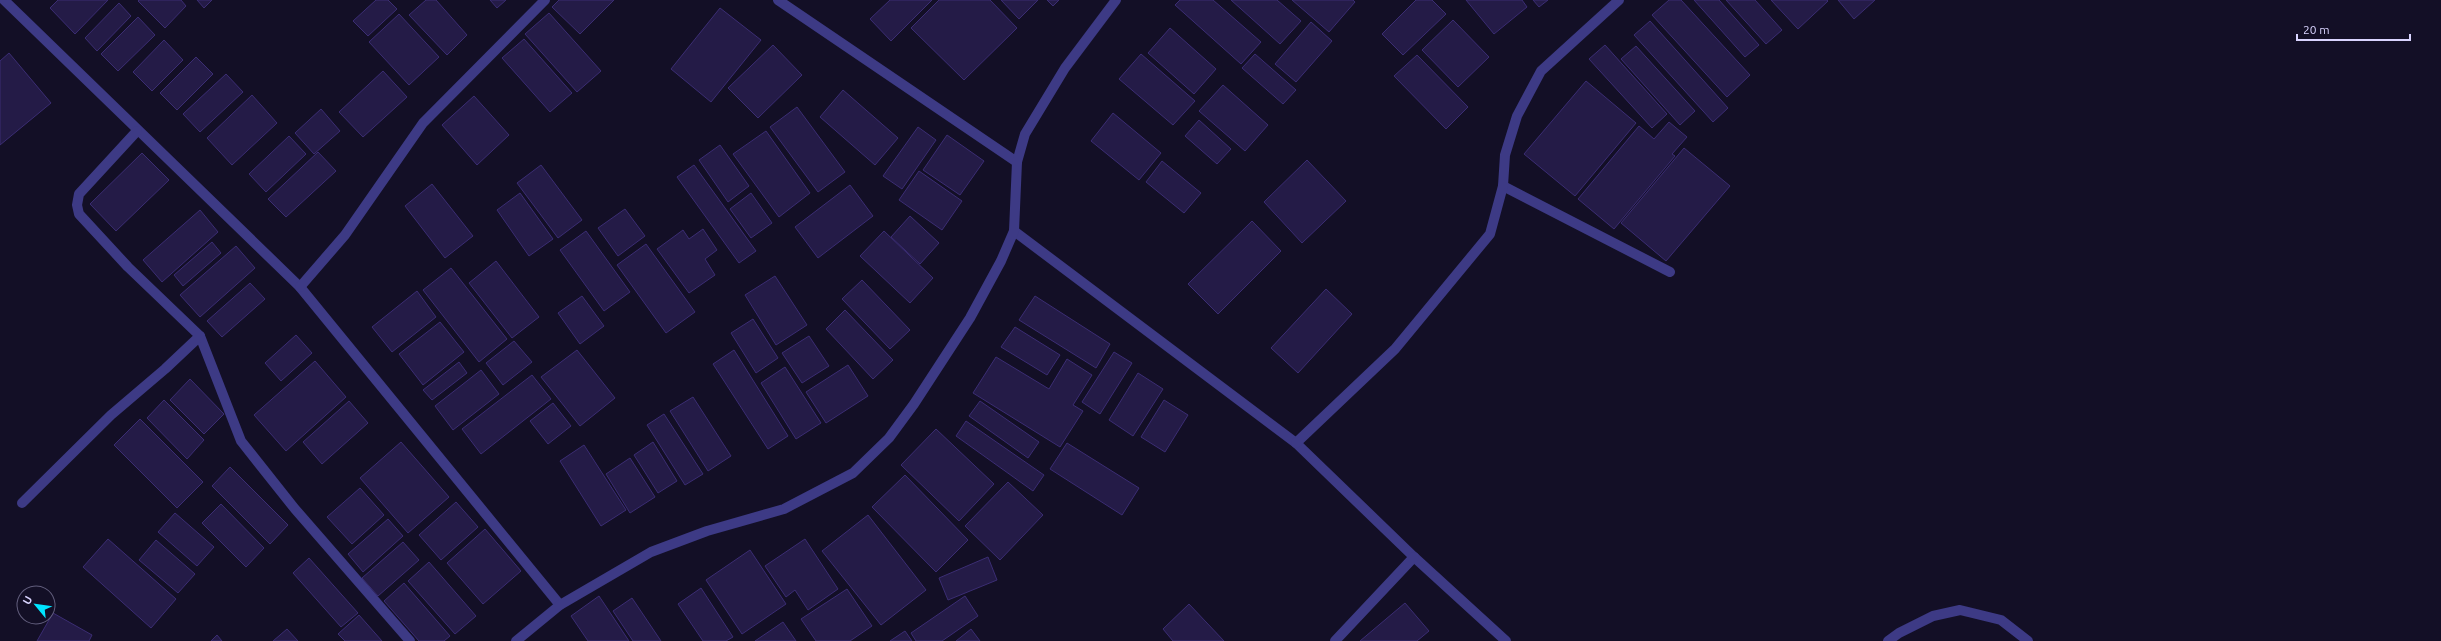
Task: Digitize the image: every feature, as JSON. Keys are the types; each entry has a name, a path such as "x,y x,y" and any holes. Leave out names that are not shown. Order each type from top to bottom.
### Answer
{"street":[{"path":"300,287 345,235 423,123 545,0"},
{"path":"778,0 1017,162"},
{"path":"516,641 560,605 651,552 707,531 784,509 853,473 889,438 914,404 970,318 1001,261 1014,231 1017,162 1025,134 1064,68 1116,0"},
{"path":"1296,443 1395,349 1472,258 1490,234 1503,186 1505,155 1517,116 1541,71 1619,0"},
{"path":"9,2 137,131 300,287 560,605"},
{"path":"137,131 80,194 77,205 80,214 128,267 200,336 241,441 295,509 410,641"},
{"path":"1503,186 1670,272"},
{"path":"1014,231 1296,443 1414,557 1506,641"},
{"path":"22,503 111,415 166,369 200,336"},
{"path":"1335,641 1414,557"},
{"path":"1888,641 1898,633 1933,616 1960,610 2001,620 2028,641"}],"building":[{"path":"58,0 108,0 75,34 50,8"},
{"path":"181,0 186,6 165,28 138,1"},
{"path":"197,0 212,0 204,8"},
{"path":"376,0 388,0 397,9 368,36 353,21"},
{"path":"426,0 436,0 467,35 447,55 409,15"},
{"path":"490,0 506,0 497,8"},
{"path":"559,0 614,0 580,34 552,7"},
{"path":"890,0 932,0 891,41 870,19"},
{"path":"939,0 990,0 1017,28 964,80 911,28"},
{"path":"1001,0 1038,0 1019,19"},
{"path":"1047,0 1059,0 1053,6"},
{"path":"1180,0 1213,0 1261,42 1241,64 1175,5"},
{"path":"1231,0 1277,0 1301,21 1280,44"},
{"path":"1292,0 1353,0 1355,2 1329,32"},
{"path":"1416,0 1432,0 1446,14 1403,55 1382,34"},
{"path":"1466,0 1522,0 1527,7 1494,34"},
{"path":"1533,0 1548,0 1539,7"},
{"path":"1669,0 1681,0 1750,75 1727,97 1652,15"},
{"path":"1694,0 1719,0 1759,45 1745,57"},
{"path":"1726,0 1755,0 1782,30 1766,44"},
{"path":"1771,0 1827,0 1828,1 1798,29"},
{"path":"1838,0 1875,0 1854,19"},
{"path":"119,3 131,16 97,51 85,38"},
{"path":"720,8 761,40 711,102 671,69"},
{"path":"549,13 601,71 577,92 525,34"},
{"path":"399,14 439,57 409,85 369,42"},
{"path":"138,17 155,35 118,71 101,54"},
{"path":"1453,20 1489,57 1458,87 1422,50"},
{"path":"1650,21 1728,108 1713,122 1634,35"},
{"path":"1311,22 1332,41 1296,82 1275,64"},
{"path":"1170,28 1216,69 1194,94 1148,53"},
{"path":"524,39 572,93 550,112 502,58"},
{"path":"164,40 183,60 152,91 133,72"},
{"path":"773,45 802,75 758,118 728,88"},
{"path":"1605,45 1667,114 1652,128 1589,59"},
{"path":"1636,46 1695,111 1680,125 1621,59"},
{"path":"9,53 51,103 0,145 0,61"},
{"path":"1141,54 1195,101 1173,125 1119,79"},
{"path":"1255,54 1296,90 1283,104 1242,68"},
{"path":"1417,55 1468,107 1446,129 1394,76"},
{"path":"196,57 213,74 177,110 160,93"},
{"path":"383,71 407,97 363,137 339,112"},
{"path":"226,74 243,92 200,132 183,114"},
{"path":"1586,81 1636,123 1575,196 1524,154"},
{"path":"1223,85 1268,125 1245,151 1199,111"},
{"path":"843,90 898,138 875,165 820,117"},
{"path":"252,95 277,123 232,165 207,138"},
{"path":"474,96 509,135 477,165 442,125"},
{"path":"797,107 845,172 818,192 770,127"},
{"path":"321,109 340,131 314,154 295,133"},
{"path":"1113,113 1161,153 1139,180 1091,141"},
{"path":"1199,120 1231,149 1217,164 1185,136"},
{"path":"1669,122 1687,137 1672,154 1675,156 1614,229 1578,199 1639,126 1654,139"},
{"path":"918,127 936,140 902,189 883,176"},
{"path":"766,131 810,193 779,217 733,154"},
{"path":"947,135 984,161 960,195 923,170"},
{"path":"289,136 306,154 266,192 249,174"},
{"path":"720,145 749,186 728,202 699,160"},
{"path":"1684,148 1730,186 1666,261 1621,223"},
{"path":"318,152 336,171 286,217 268,199"},
{"path":"142,153 169,180 116,231 90,204"},
{"path":"1307,160 1346,201 1302,243 1264,202"},
{"path":"1162,161 1201,193 1184,213 1146,182"},
{"path":"541,165 582,220 558,238 517,183"},
{"path":"694,165 756,251 739,263 677,177"},
{"path":"919,171 962,201 942,230 899,200"},
{"path":"432,184 473,236 445,258 405,206"},
{"path":"850,185 873,216 818,258 795,227"},
{"path":"520,193 553,239 529,256 497,210"},
{"path":"751,193 772,223 751,238 730,209"},
{"path":"625,209 645,236 618,256 598,228"},
{"path":"200,210 218,232 162,282 143,260"},
{"path":"910,216 939,243 920,264 891,237"},
{"path":"1252,221 1281,251 1218,314 1188,284"},
{"path":"703,229 717,250 705,259 715,275 689,293 657,249 683,230 689,239"},
{"path":"586,231 630,292 604,311 560,250"},
{"path":"884,231 933,278 910,303 860,256"},
{"path":"212,242 221,253 183,286 174,275"},
{"path":"646,244 695,312 666,333 617,265"},
{"path":"236,246 255,268 200,317 180,295"},
{"path":"496,261 539,317 512,338 469,283"},
{"path":"451,268 507,339 479,362 423,290"},
{"path":"775,276 807,325 776,345 745,295"},
{"path":"862,280 910,330 890,349 842,299"},
{"path":"250,283 265,299 222,337 207,321"},
{"path":"1326,289 1352,314 1298,373 1271,348"},
{"path":"417,291 436,317 392,352 372,327"},
{"path":"582,296 604,326 580,344 558,313"},
{"path":"1035,296 1110,344 1096,368 1019,320"},
{"path":"845,310 893,360 873,379 826,329"},
{"path":"753,319 778,358 756,373 731,333"},
{"path":"440,322 464,352 423,385 399,354"},
{"path":"1015,327 1060,355 1047,375 1001,347"},
{"path":"296,335 312,353 281,381 265,363"},
{"path":"809,336 829,366 802,383 782,353"},
{"path":"514,341 532,362 503,385 486,363"},
{"path":"577,350 615,398 580,426 541,377"},
{"path":"734,350 788,436 768,449 713,364"},
{"path":"1114,352 1132,363 1100,414 1082,402"},
{"path":"996,357 1049,389 1067,359 1092,375 1073,405 1083,411 1060,447 973,393"},
{"path":"315,361 346,397 286,451 254,415"},
{"path":"459,362 467,373 432,400 423,390"},
{"path":"848,365 868,396 826,423 806,392"},
{"path":"785,367 821,423 796,439 761,383"},
{"path":"481,370 499,394 453,430 435,406"},
{"path":"1138,373 1163,389 1133,436 1109,420"},
{"path":"532,375 551,399 481,454 462,429"},
{"path":"190,379 224,414 204,434 170,400"},
{"path":"693,397 731,456 708,471 670,411"},
{"path":"164,400 204,440 187,459 147,418"},
{"path":"1164,400 1188,415 1165,452 1141,437"},
{"path":"349,401 368,423 322,464 303,442"},
{"path":"980,401 1039,442 1028,458 969,416"},
{"path":"553,403 571,426 548,444 530,421"},
{"path":"664,414 703,474 685,485 647,425"},
{"path":"140,419 203,482 177,508 114,445"},
{"path":"966,421 1044,475 1033,491 956,436"},
{"path":"936,429 994,484 959,521 901,465"},
{"path":"401,442 449,497 408,533 360,478"},
{"path":"653,442 677,481 658,493 634,455"},
{"path":"1067,443 1139,488 1122,515 1050,469"},
{"path":"584,445 626,510 601,526 560,461"},
{"path":"630,458 655,497 630,513 606,474"},
{"path":"230,467 288,525 270,544 212,486"},
{"path":"905,475 968,540 936,572 872,507"},
{"path":"1008,482 1043,515 1000,560 965,526"},
{"path":"360,488 384,515 352,544 327,517"},
{"path":"456,502 478,527 441,560 419,535"},
{"path":"221,504 264,548 246,567 202,523"},
{"path":"175,513 214,547 197,566 158,532"},
{"path":"868,515 926,590 881,625 822,551"},
{"path":"388,519 403,536 363,572 348,554"},
{"path":"485,529 521,571 483,604 447,563"},
{"path":"108,539 176,599 151,628 83,567"},
{"path":"805,539 838,589 808,610 795,590 786,597 765,566"},
{"path":"156,540 195,574 178,593 139,560"},
{"path":"403,542 419,560 378,596 362,578"},
{"path":"750,550 786,604 742,634 706,580"},
{"path":"988,557 997,580 948,600 939,578"},
{"path":"309,558 358,613 341,627 293,573"},
{"path":"429,562 476,616 455,634 408,581"},
{"path":"404,583 450,636 444,641 419,641 384,601"},
{"path":"701,588 733,637 726,641 703,641 678,604"},
{"path":"847,589 872,626 850,641 816,641 801,619"},
{"path":"599,596 629,641 588,641 571,616"},
{"path":"965,596 978,616 942,641 916,641 911,633"},
{"path":"632,598 661,641 633,641 613,611"},
{"path":"1405,603 1429,631 1417,641 1360,641"},
{"path":"1189,604 1224,641 1173,641 1163,629"},
{"path":"56,615 92,635 89,641 37,641 46,625 56,625"},
{"path":"359,615 382,641 345,641 338,634"},
{"path":"783,622 796,641 755,641"},
{"path":"287,629 298,641 273,641"},
{"path":"971,629 980,641 956,641"},
{"path":"905,631 912,641 890,641"},
{"path":"217,635 222,641 211,641"}]}
